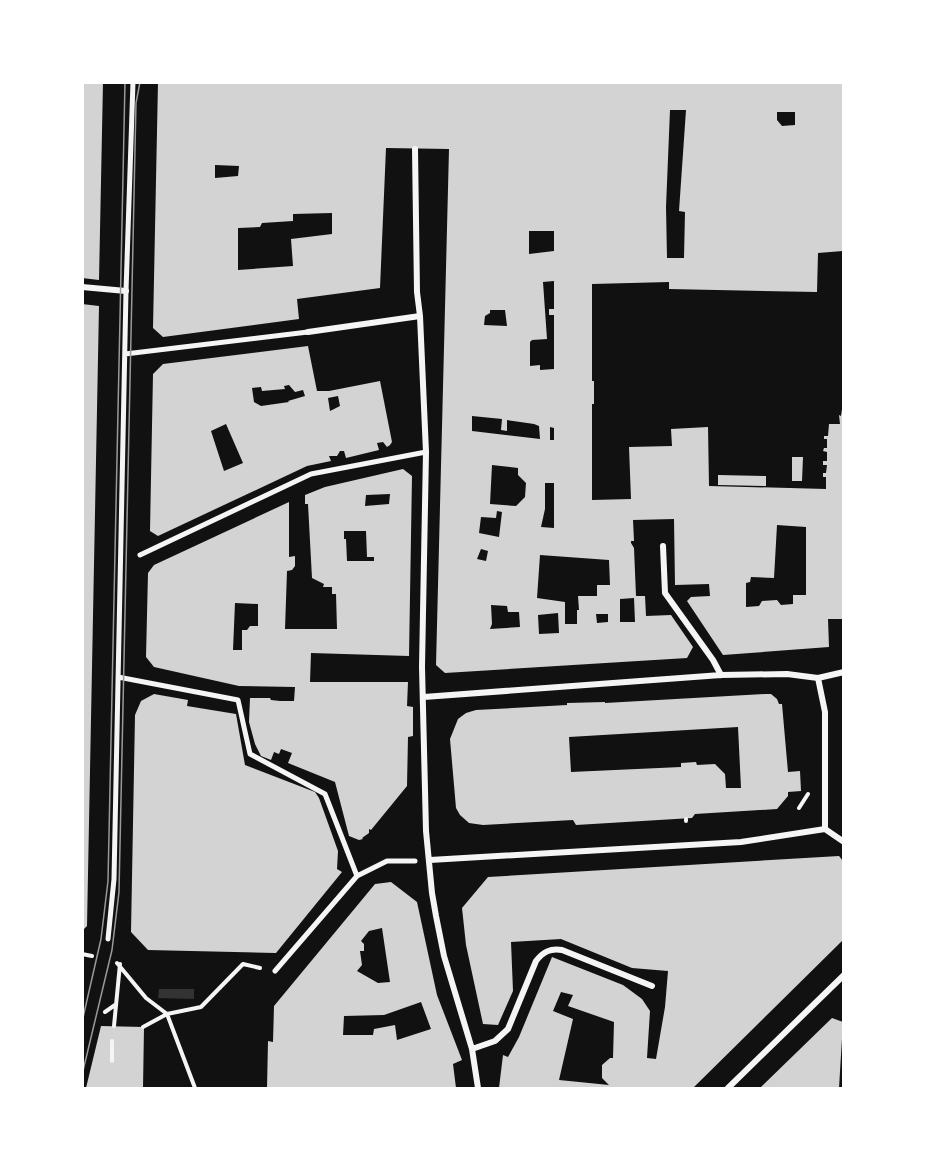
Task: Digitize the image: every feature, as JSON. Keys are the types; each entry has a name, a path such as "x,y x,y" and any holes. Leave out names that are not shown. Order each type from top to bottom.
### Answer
{"street":[{"path":"108,939 114,879 126,291 133,82"},
{"path":"415,149 417,292 426,452 422,667 426,831 432,893 444,956 472,1049 478,1089"},
{"path":"82,287 126,291"},
{"path":"125,354 420,316"},
{"path":"140,555 311,474 426,452"},
{"path":"663,546 665,593 713,660 721,675"},
{"path":"424,697 721,675 787,674 818,678 843,672"},
{"path":"118,677 238,700 250,754 325,794 357,876"},
{"path":"818,678 825,712 825,829"},
{"path":"430,860 741,842 825,829 843,843"},
{"path":"275,971 357,876 387,861 415,861"},
{"path":"472,1049 495,1041 508,1029 536,962 546,951 562,950 652,986"},
{"path":"728,1089 843,975"}],"path":[{"path":"82,954 92,956"},
{"path":"114,1026 119,963 146,998 167,1014 195,1089"},
{"path":"143,1027 167,1014 201,1007 243,964 275,971"},
{"path":"105,1012 116,1004"},
{"path":"112,1041 112,1062"}],"shaded area":[{"path":"159,989 194,989 194,999 158,998"}],"building":[{"path":"82,82 103,82 99,280 82,278"},
{"path":"158,82 843,82 843,251 818,253 817,292 669,289 669,282 592,284 594,404 592,404 592,500 631,499 629,447 672,446 671,429 708,427 709,486 826,489 826,477 823,477 823,473 826,473 827,465 823,465 823,461 827,461 827,452 823,451 827,448 827,439 824,439 824,436 828,436 829,424 840,424 839,415 841,416 843,409 843,619 828,619 829,647 723,655 687,601 691,597 710,596 709,584 675,585 674,519 633,520 634,541 631,543 634,548 636,596 645,596 646,616 671,615 693,647 687,658 445,673 436,665 449,149 386,148 380,288 297,299 299,319 163,337 153,328","holes":["670,110 686,110 679,211 685,212 684,258 667,258 666,207","777,112 795,112 795,125 782,126 777,120","215,165 239,166 238,176 215,178","332,213 332,234 291,239 293,266 238,270 238,228 260,227 262,223 293,221 293,214","529,231 554,231 554,251 529,254","554,281 554,309 549,309 549,315 554,315 554,369 540,370 540,365 530,366 530,342 547,339 543,282","490,310 505,310 507,326 484,325 485,316 490,313","472,416 502,419 501,430 507,431 507,420 539,426 540,439 472,431","550,427 554,428 554,440 550,440","492,465 518,468 518,475 526,483 525,497 516,506 490,504","545,483 554,483 554,528 541,527 545,509","497,511 502,512 499,537 479,533 481,517 496,518","777,525 806,527 806,595 793,595 793,604 781,605 777,600 762,601 759,606 746,607 746,583 750,582 751,577 774,578","481,549 488,551 486,561 477,559","540,555 609,560 610,585 597,585 597,596 578,596 577,624 565,624 565,602 537,598","634,598 635,622 620,622 620,599","491,605 507,606 508,612 519,612 520,627 490,629","558,613 559,633 539,634 538,615","596,614 608,614 608,622 597,623"]},
{"path":"82,304 99,306 87,926 82,931"},
{"path":"308,346 317,391 329,391 380,381 392,442 387,447 383,442 377,443 379,450 346,458 344,451 340,451 337,456 329,456 331,461 307,466 158,536 150,531 153,374 163,364","holes":["289,385 295,392 303,390 305,396 289,402 261,406 254,402 252,388 261,387 262,391 285,389 284,386","338,396 340,406 330,411 328,398","226,424 243,463 224,471 211,431"]},
{"path":"792,457 803,457 802,481 792,481"},
{"path":"403,469 412,476 409,656 311,653 310,682 408,682 407,706 413,707 413,736 408,737 407,786 371,830 369,829 369,833 359,840 349,836 335,782 288,763 292,753 281,749 279,754 274,752 271,760 261,756 255,744 249,722 250,698 294,701 295,687 239,686 154,667 146,657 148,573 154,565 289,502 289,557 295,556 295,566 292,570 287,571 285,629 337,629 336,594 332,594 332,587 323,587 324,584 312,578 308,504 305,504 305,495 325,487","holes":["390,494 389,504 365,506 366,495","344,531 366,531 367,557 374,557 374,561 347,561 346,539 344,539","235,603 258,604 258,626 250,626 247,630 242,630 242,650 233,650"]},
{"path":"718,475 766,476 766,486 718,485"},
{"path":"154,694 188,700 187,706 236,714 245,765 315,792 319,798 338,851 337,869 342,872 276,953 148,950 131,932 135,715 141,701"},
{"path":"771,694 779,704 782,704 788,772 800,771 801,791 788,792 788,796 777,809 695,814 692,818 576,825 573,820 483,825 469,823 460,815 456,808 450,739 458,719 476,710 567,705 567,703","holes":["738,727 741,788 726,788 725,774 715,764 697,765 696,762 681,763 681,767 571,772 569,737"]},
{"path":"839,856 843,861 843,940 693,1088 499,1088 503,1055 508,1057 519,1037 552,957 623,985 642,999 650,1011 647,1058 656,1059 665,1007 668,971 632,968 561,939 511,942 513,991 498,1025 483,1024 466,945 462,908 488,877","holes":["561,992 573,995 568,1006 614,1022 613,1058 602,1065 602,1078 609,1085 559,1080 573,1019 553,1011"]},
{"path":"391,882 417,902 437,995 462,1060 453,1064 456,1088 267,1088 268,1041 273,1042 274,1006 375,884","holes":["382,928 390,982 378,983 357,971 362,965 360,951 364,951 364,944 361,941 369,931","421,1002 431,1029 397,1040 395,1025 374,1029 373,1035 343,1035 344,1016 384,1015"]},
{"path":"832,1018 843,1022 839,1088 760,1088"},
{"path":"101,1026 144,1027 143,1088 86,1088"}],"tram line":[{"path":"82,1022 101,939 108,881 125,82"},
{"path":"82,1075 112,950 119,892 136,103 140,82"}]}
